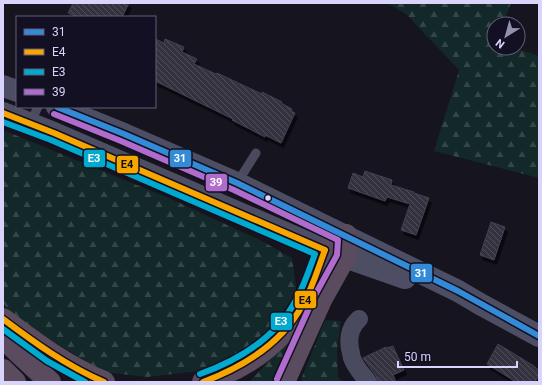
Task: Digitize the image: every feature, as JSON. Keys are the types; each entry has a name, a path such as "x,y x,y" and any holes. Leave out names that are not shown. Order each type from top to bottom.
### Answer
{"highway":[{"path":"203,382 248,361 267,348 287,329 346,235"},
{"path":"284,382 321,300 335,253"},
{"path":"3,320 35,343 83,373 104,382"},
{"path":"3,338 50,382"},
{"path":"3,370 15,382"}],"main road":[{"path":"3,86 16,91"},
{"path":"59,108 237,183 458,290 480,304 539,336"},
{"path":"3,112 34,115 335,253 480,304"}],"street":[{"path":"359,319 352,328 349,339 351,358 368,382"}],"lane":[{"path":"237,183 256,153"}],"green space":[{"path":"387,3 511,3 506,16 486,16 486,56 526,56 526,51 539,56 539,178 434,151 459,70 406,14"},
{"path":"3,130 171,199 260,240 292,258 297,294 261,338 207,370 147,377 103,372 17,319 3,303"},
{"path":"325,320 341,321 337,350 338,377 343,382 300,382"},
{"path":"296,332 276,382 246,382 250,381"}],"building":[{"path":"73,3 129,3 122,16 75,16 68,13"},
{"path":"156,39 164,43 165,39 184,47 182,52 197,59 194,64 262,94 262,92 282,102 281,103 292,109 291,111 295,113 281,143 265,135 265,137 232,120 233,119 156,81"},
{"path":"365,171 392,180 391,185 429,198 416,235 401,230 410,204 387,197 385,201 348,188 353,173 363,177"},
{"path":"491,222 505,227 494,260 480,255"},
{"path":"498,344 534,366 539,371 539,375 535,382 516,382 487,364"},
{"path":"393,346 404,370 393,375 396,382 378,382 376,376 363,358 386,347"}],"transit line":[{"name":"31","path":"59,108 237,183 458,291 539,336"},
{"name":"E4","path":"3,113 54,133 325,250 307,298 284,331 273,342 247,361 203,382"},
{"name":"39","path":"54,114 234,190 338,240 337,255 314,297 277,379"},
{"name":"E3","path":"3,122 51,140 315,254 299,295 288,314 278,326 255,346 229,362 200,374"},
{"name":"E4","path":"3,319 64,361 104,382"},
{"name":"E3","path":"3,329 47,361 85,382"}]}
